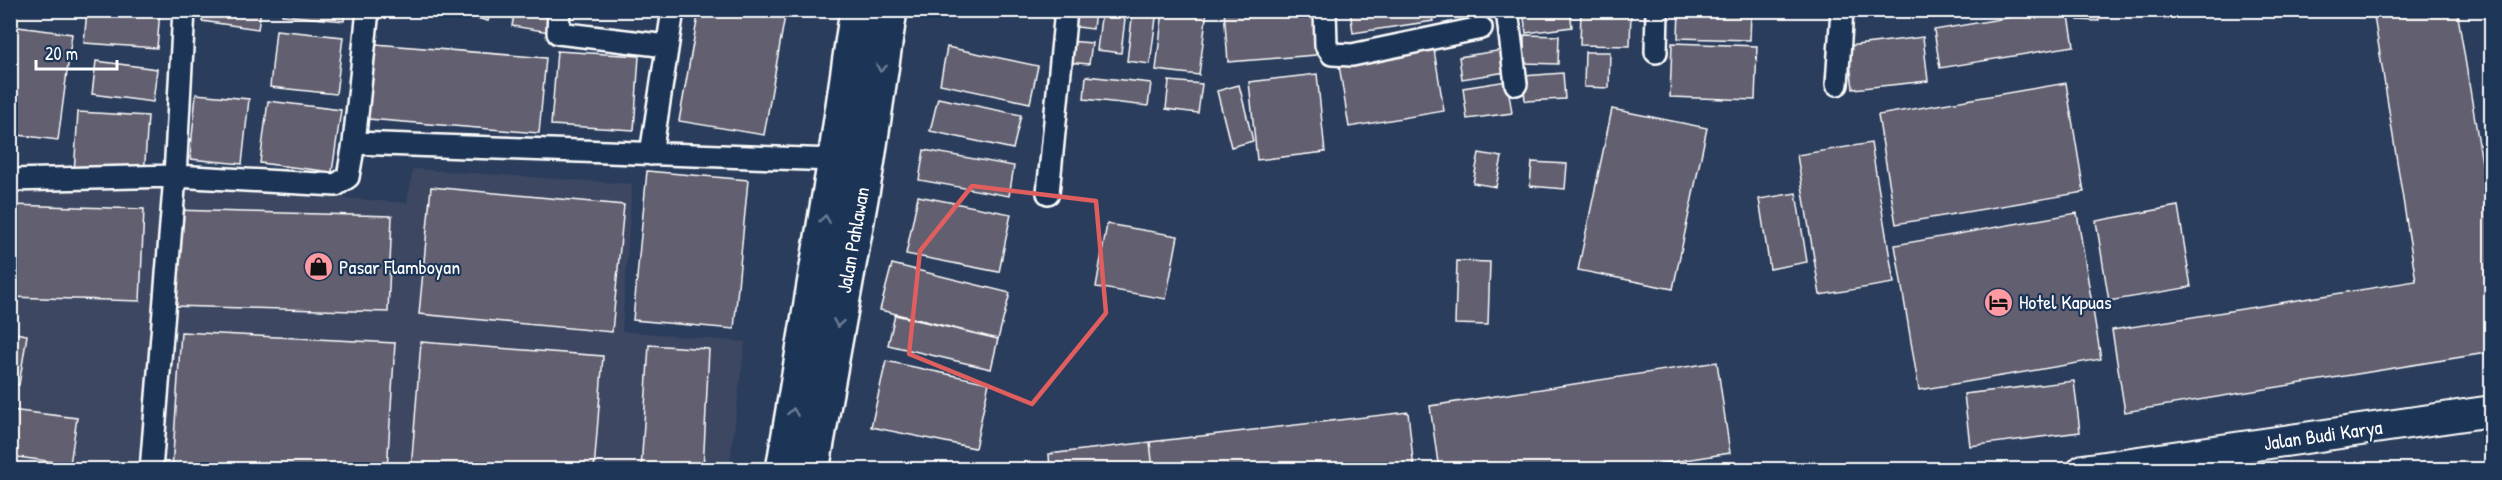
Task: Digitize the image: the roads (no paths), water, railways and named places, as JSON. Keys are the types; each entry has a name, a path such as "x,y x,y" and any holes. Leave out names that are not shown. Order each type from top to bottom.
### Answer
{"highway":[{"name":"Jalan Pahlawan","path":"783,470 835,160 857,10"},
{"name":"Jalan Pahlawan","path":"812,470 867,165 890,10"}],"street":[{"path":"152,470 175,176 184,10"},
{"path":"10,180 175,176 336,185 348,177 354,143 368,10"},
{"path":"560,10 558,33 668,46"},
{"path":"651,154 673,10"},
{"path":"1048,193 1066,10"},
{"path":"1325,10 1326,45 1332,54 1352,55 1481,28"},
{"path":"1507,10 1516,84"},
{"path":"1656,52 1657,10"},
{"path":"1837,84 1842,10"},
{"path":"354,143 835,160"},
{"name":"Jalan Budi Karya","path":"2083,470 2492,411"}],"place":[{"name":"Pasar Flamboyan","path":"318,267"},
{"name":"Hotel Kapuas","path":"1998,302"}]}
